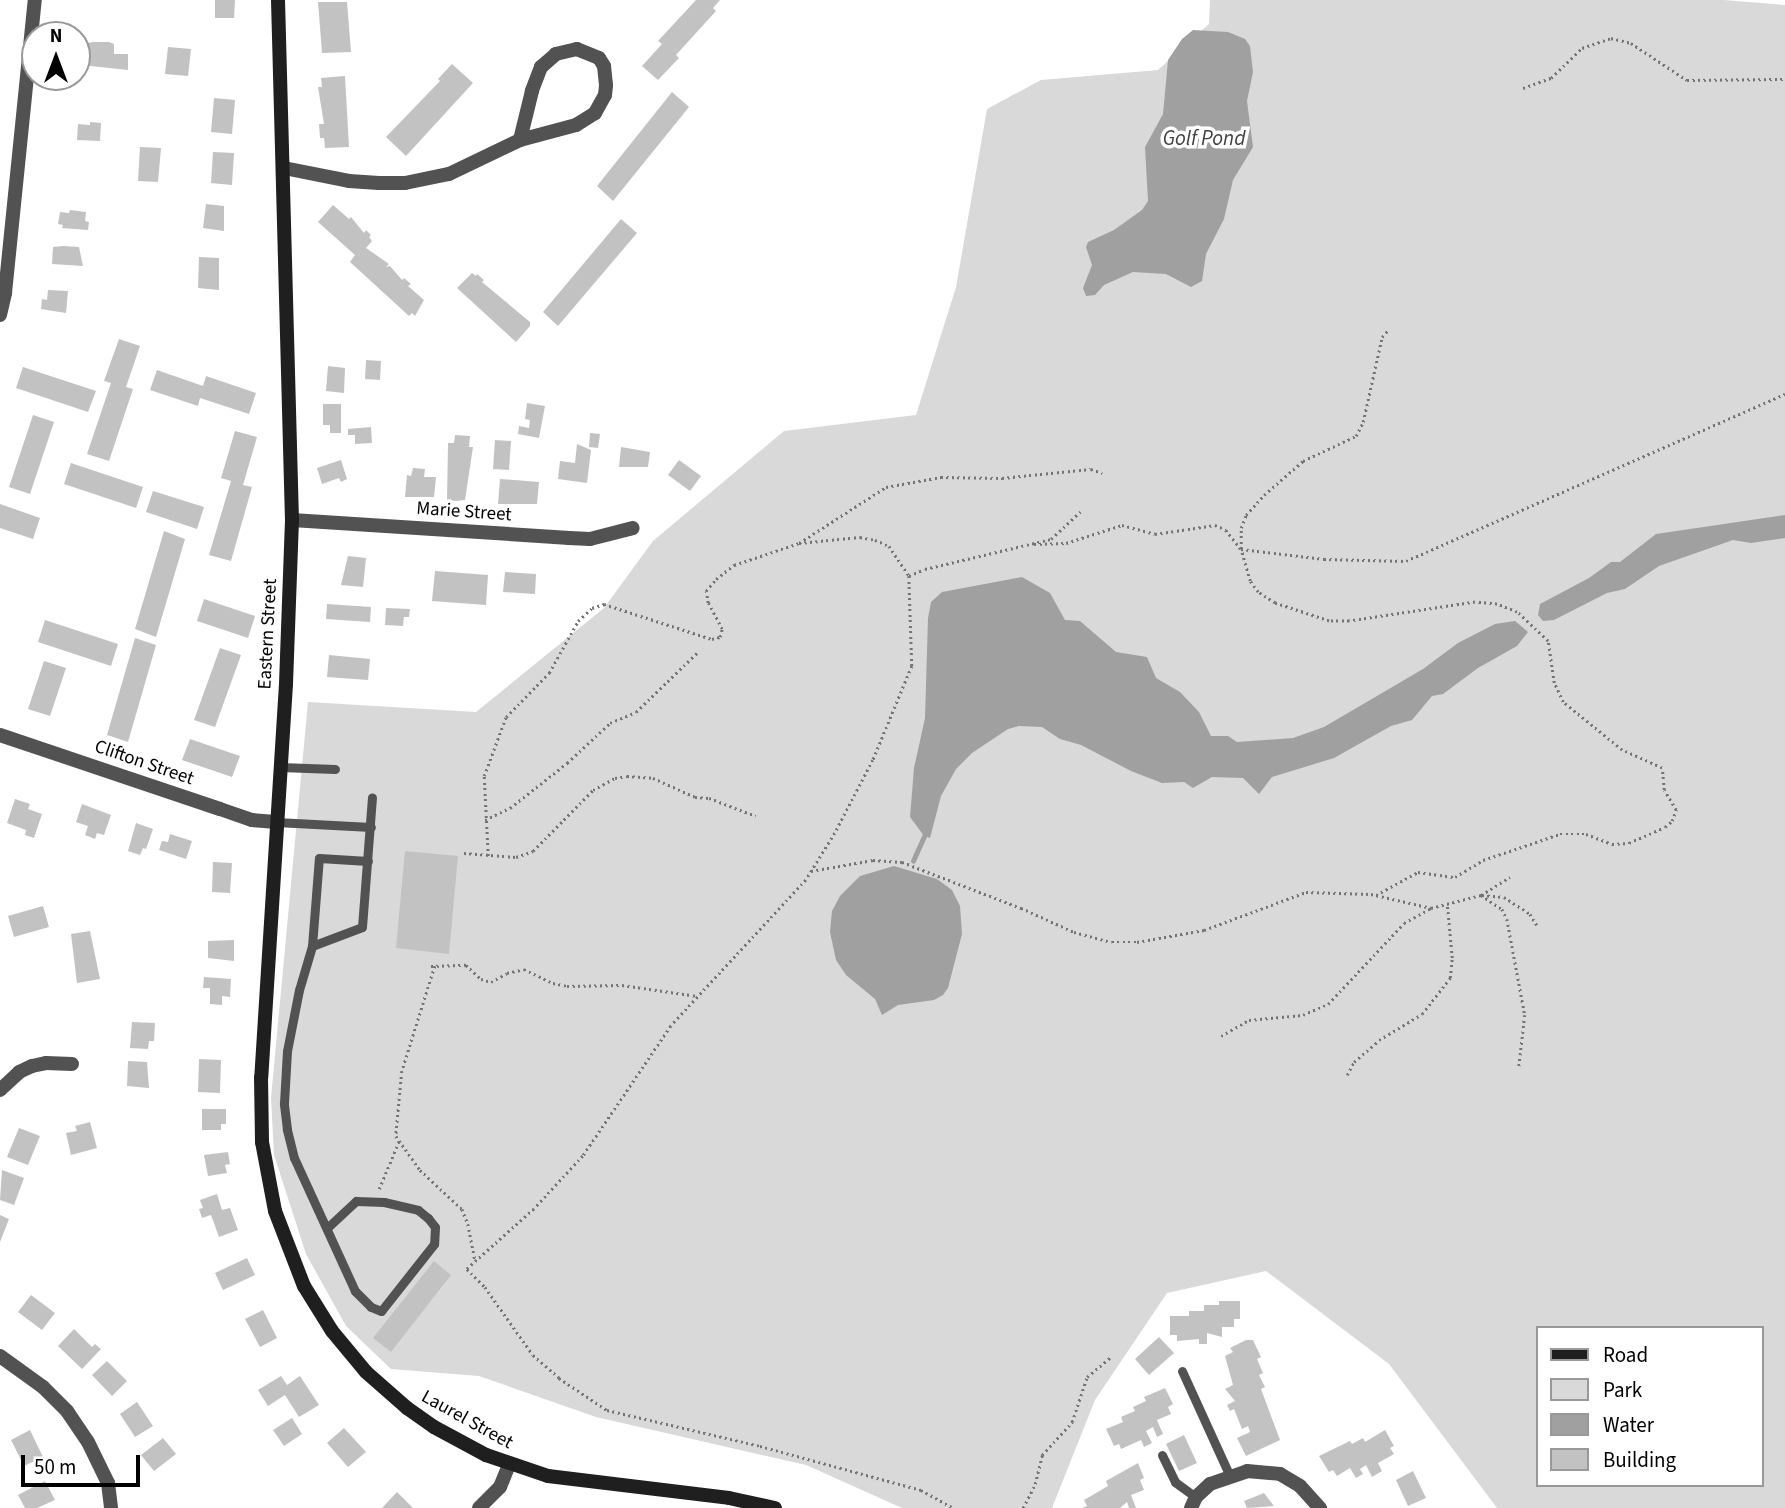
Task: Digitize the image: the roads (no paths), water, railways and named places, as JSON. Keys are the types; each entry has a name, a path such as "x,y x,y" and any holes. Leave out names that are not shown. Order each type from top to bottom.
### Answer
{"street":[{"path":"0,315 7,209 35,0"},
{"name":"Eastern Street","path":"278,0 292,520 260,1119 269,1185 293,1264"},
{"path":"284,167 349,181 405,183 464,168 520,140 576,125 595,113 605,95 606,85 604,66 599,58 577,49 556,54 541,67 520,140"},
{"name":"Marie Street","path":"292,520 569,538 601,537 633,528"},
{"name":"Clifton Street","path":"0,735 231,813 276,822"},
{"path":"0,1090 32,1066 46,1063 72,1064"},
{"name":"Laurel Street","path":"293,1264 316,1307 366,1373 434,1427 509,1465 578,1482 729,1498 769,1507"},
{"path":"0,1356 43,1387 67,1411 89,1442 108,1483 111,1508"},
{"path":"479,1508 500,1487 509,1465"},
{"path":"1194,1503 1210,1484 1229,1474 1247,1471 1280,1474 1300,1486 1320,1508"}],"lane":[{"path":"280,767 335,769"},
{"path":"312,946 362,927 372,797"},
{"path":"276,822 371,827"},
{"path":"327,1228 356,1201 374,1202 418,1210 435,1227 434,1244 381,1311 371,1307 355,1291 294,1158 284,1103 287,1051 299,990 312,946 319,858 368,861"},
{"path":"1182,1371 1229,1474"},
{"path":"1161,1455 1175,1482 1194,1503"}],"water":[{"name":"Golf Pond","path":"1193,30 1228,32 1245,39 1250,46 1253,72 1247,101 1253,147 1233,180 1224,219 1206,254 1202,281 1191,287 1166,274 1133,272 1104,285 1095,295 1086,296 1083,288 1092,265 1086,247 1088,242 1114,230 1142,210 1148,201 1145,147 1163,114 1168,60 1182,39"},
{"path":"1785,515 1785,538 1751,543 1733,540 1659,566 1625,589 1607,593 1554,620 1543,621 1538,615 1540,604 1589,578 1611,562 1620,562 1656,534"},
{"path":"1022,577 1050,593 1065,620 1080,621 1116,652 1147,657 1156,678 1180,692 1199,712 1211,736 1228,736 1237,742 1293,738 1324,727 1423,669 1458,643 1495,624 1515,621 1528,632 1517,646 1478,668 1443,694 1432,696 1412,720 1391,726 1334,758 1272,777 1259,794 1243,778 1212,777 1193,788 1184,782 1162,783 1131,771 1081,745 1060,739 1042,727 1019,726 1008,729 972,753 956,769 941,796 930,838 924,836 910,817 914,768 925,718 928,618 931,602 942,592"},
{"path":"894,866 937,879 952,890 960,906 962,934 948,988 943,995 934,1000 898,1005 882,1015 875,999 846,975 836,960 830,932 832,911 840,896 860,876"}],"waterway":[{"path":"913,861 924,836"}]}
